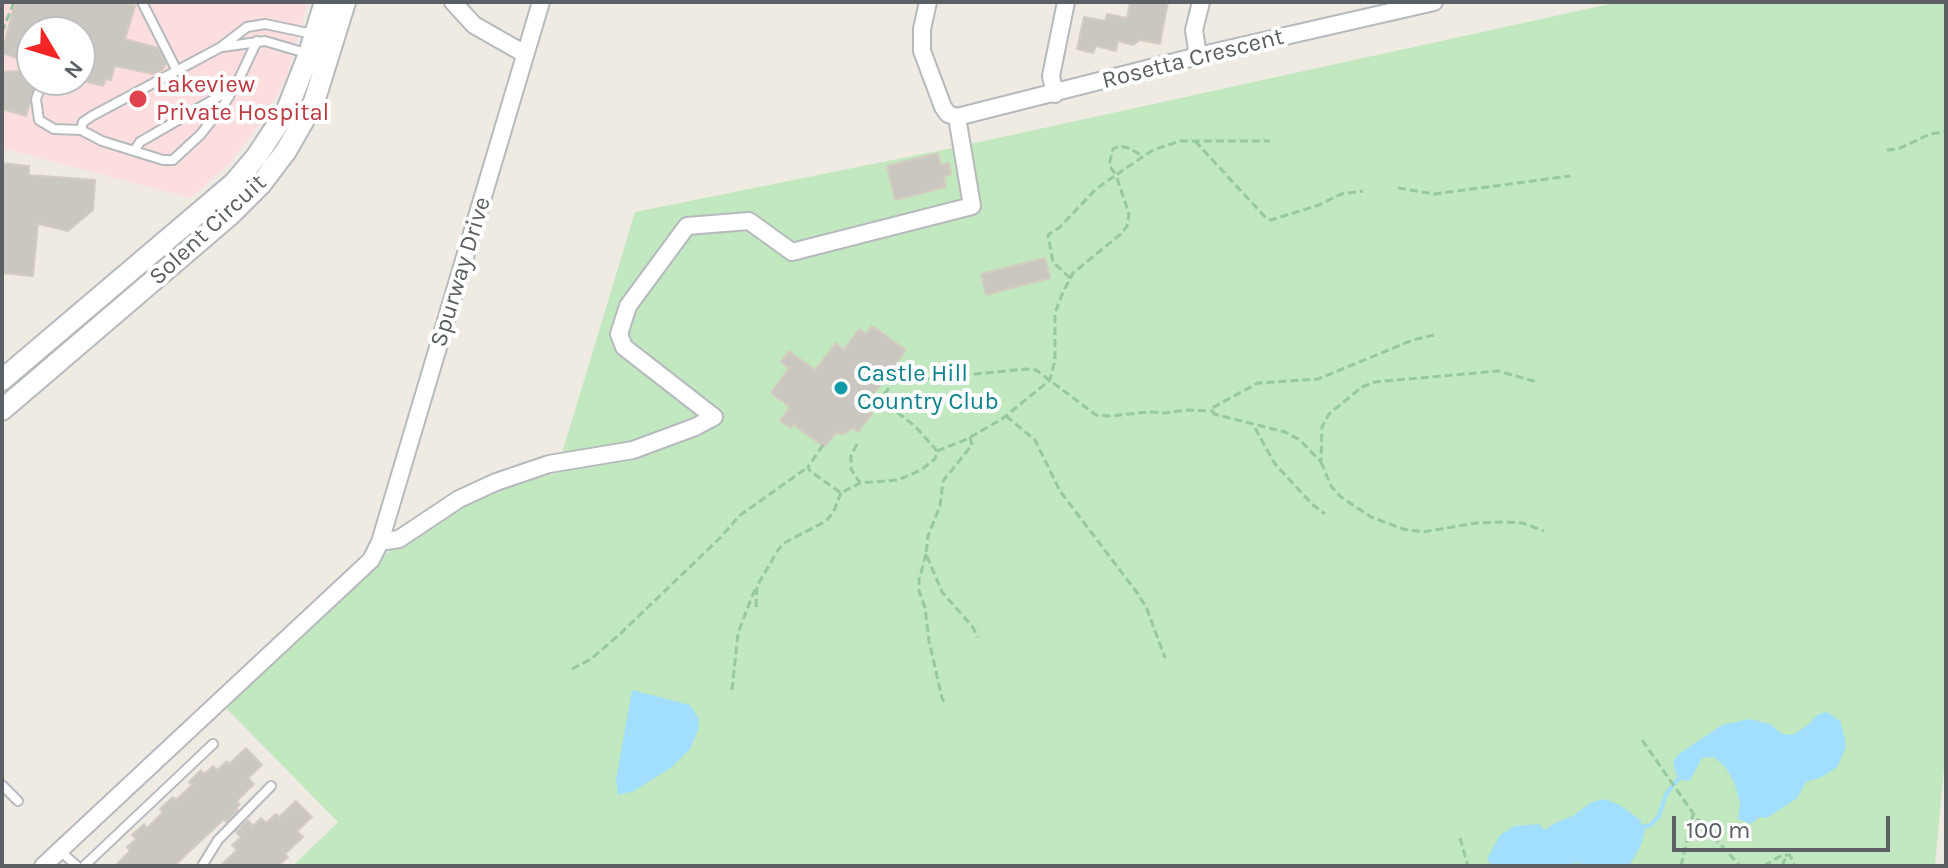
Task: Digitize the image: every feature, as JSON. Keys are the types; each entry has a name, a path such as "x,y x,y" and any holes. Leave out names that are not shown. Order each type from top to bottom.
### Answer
{"street":[{"name":"Solent Circuit","path":"2,380 234,183 257,156 287,110 313,44 325,2"},
{"name":"Solent Circuit","path":"2,410 230,215 261,184 286,151 314,102 345,2"},
{"path":"453,2 474,25 525,54"},
{"name":"Spurway Drive","path":"43,866 371,560 380,542 541,2"},
{"path":"380,542 399,539 459,499 496,482 549,464 633,450 714,417 624,347 619,334 628,306 687,226 749,221 792,252 972,206 955,116 943,107 922,51 922,29 928,2"},
{"path":"1055,94 1051,76 1066,2"},
{"path":"1198,56 1194,30 1201,2"},
{"name":"Rosetta Crescent","path":"955,116 1434,2"}],"lane":[{"path":"142,2 177,71"},
{"path":"81,130 83,122 92,116 256,25 279,26 313,44"},
{"path":"221,47 257,41 313,44"},
{"path":"37,96 39,120 54,129 81,130 134,151 173,160 201,134 229,97 257,41"},
{"path":"134,151 140,142 223,94 229,97"},
{"path":"84,866 213,744"},
{"path":"2,785 18,801"},
{"path":"202,866 218,840 271,786"},
{"path":"59,850 77,866"}],"path":[{"path":"2,32 14,2"},
{"path":"1887,150 1898,149 1930,134 1946,132"},
{"path":"1070,278 1053,262 1048,235 1060,227 1096,189 1143,156 1180,141 1270,141"},
{"path":"1195,141 1271,220 1319,205 1341,194 1363,191"},
{"path":"937,451 970,437 1006,416 1050,380 1055,360 1055,313 1070,278 1127,226 1129,214 1116,175 1109,165 1113,149 1119,146 1128,148 1143,156"},
{"path":"1398,188 1434,194 1570,176"},
{"path":"1213,411 1212,408 1258,383 1318,379 1413,340 1434,335"},
{"path":"937,451 916,427 880,399 894,382 1036,370 1096,415 1213,411 1230,420 1285,432 1300,440 1321,462 1331,486 1341,497 1371,517 1403,529 1423,532 1476,523 1504,522 1522,523 1544,531"},
{"path":"1321,462 1322,427 1329,414 1362,387 1375,382 1498,371 1537,382"},
{"path":"1006,416 1035,440 1060,491 1085,527 1122,569 1147,609 1165,658"},
{"path":"1256,426 1275,464 1325,514"},
{"path":"946,705 929,641 919,580 928,536 940,506 943,481 972,445 970,437"},
{"path":"857,444 851,456 851,469 860,483"},
{"path":"572,669 591,659 620,634 739,516 808,467 823,445"},
{"path":"732,690 738,633 757,586 784,543 826,521 841,493 860,483 898,480 921,470 935,459 937,451"},
{"path":"808,467 841,493"},
{"path":"926,554 942,592 978,637"},
{"path":"756,607 757,586"},
{"path":"1642,740 1668,780 1740,866"},
{"path":"1681,866 1694,813"},
{"path":"1460,838 1468,866"},
{"path":"1764,866 1782,855 1790,855 1795,866"},
{"path":"1782,866 1787,855"}],"shaded area":[{"name":"Lakeview Private Hospital","path":"2,2 308,2 286,79 263,119 231,162 191,198 2,148"}],"green space":[{"name":"Castle Hill Country Club","path":"1619,2 1946,2 1946,746 1935,866 293,866 338,822 219,701 403,539 463,499 556,473 635,212 957,147"}],"water":[{"path":"632,690 690,705 699,719 698,730 690,749 672,767 634,791 618,795 616,780"},
{"path":"1827,712 1840,721 1844,735 1846,747 1837,767 1822,777 1806,782 1797,798 1767,818 1759,817 1751,824 1738,819 1740,802 1734,782 1726,768 1714,757 1702,758 1690,780 1683,781 1676,774 1673,761 1679,754 1722,725 1749,719 1770,724 1782,734 1793,735 1817,715"},
{"path":"1604,799 1620,805 1640,820 1645,830 1641,845 1629,866 1579,863 1492,866 1487,859 1500,835 1515,826 1539,824 1544,830 1573,816 1592,802"}],"building":[{"path":"15,2 121,2 135,6 125,39 158,48 166,64 153,74 115,66 111,80 106,79 103,86 96,84 96,16 16,16 16,58 2,53"},
{"path":"1130,2 1168,2 1160,44 1140,40 1133,45 1118,41 1116,51 1096,46 1093,53 1077,49 1084,17 1105,21 1107,14 1127,18"},
{"path":"16,71 16,96 32,96 26,116 2,109 2,72"},
{"path":"938,153 941,165 949,163 951,174 944,177 946,187 895,200 887,166"},
{"path":"2,163 29,166 29,175 95,180 93,210 68,231 38,224 33,276 2,273"},
{"path":"1045,258 1050,278 986,295 981,274"},
{"name":"Castle Hill Country Club","path":"872,326 906,350 867,403 871,406 868,410 872,414 858,432 853,428 842,435 837,432 824,447 793,424 791,428 780,421 790,407 771,393 789,368 781,362 789,351 815,370 836,343 844,350 859,329 866,334"},
{"path":"246,748 262,765 248,778 254,784 237,801 240,805 236,808 238,810 226,822 224,819 174,866 115,866 130,851 127,847 136,839 132,835 144,824 147,828 163,812 160,809 192,785 189,782 201,770 204,774 213,766 217,770 227,761 229,764"},
{"path":"296,801 312,817 297,831 303,837 285,854 288,857 278,866 220,866 237,850 232,845 241,837 236,832 248,820 253,826 261,818 266,823 276,814 279,817"}],"waterway":[{"path":"1643,827 1651,825 1659,816 1666,794 1679,778"}],"place":[{"name":"Lakeview Private Hospital","path":"138,99"},
{"name":"Castle Hill Country Club","path":"841,388"}]}
